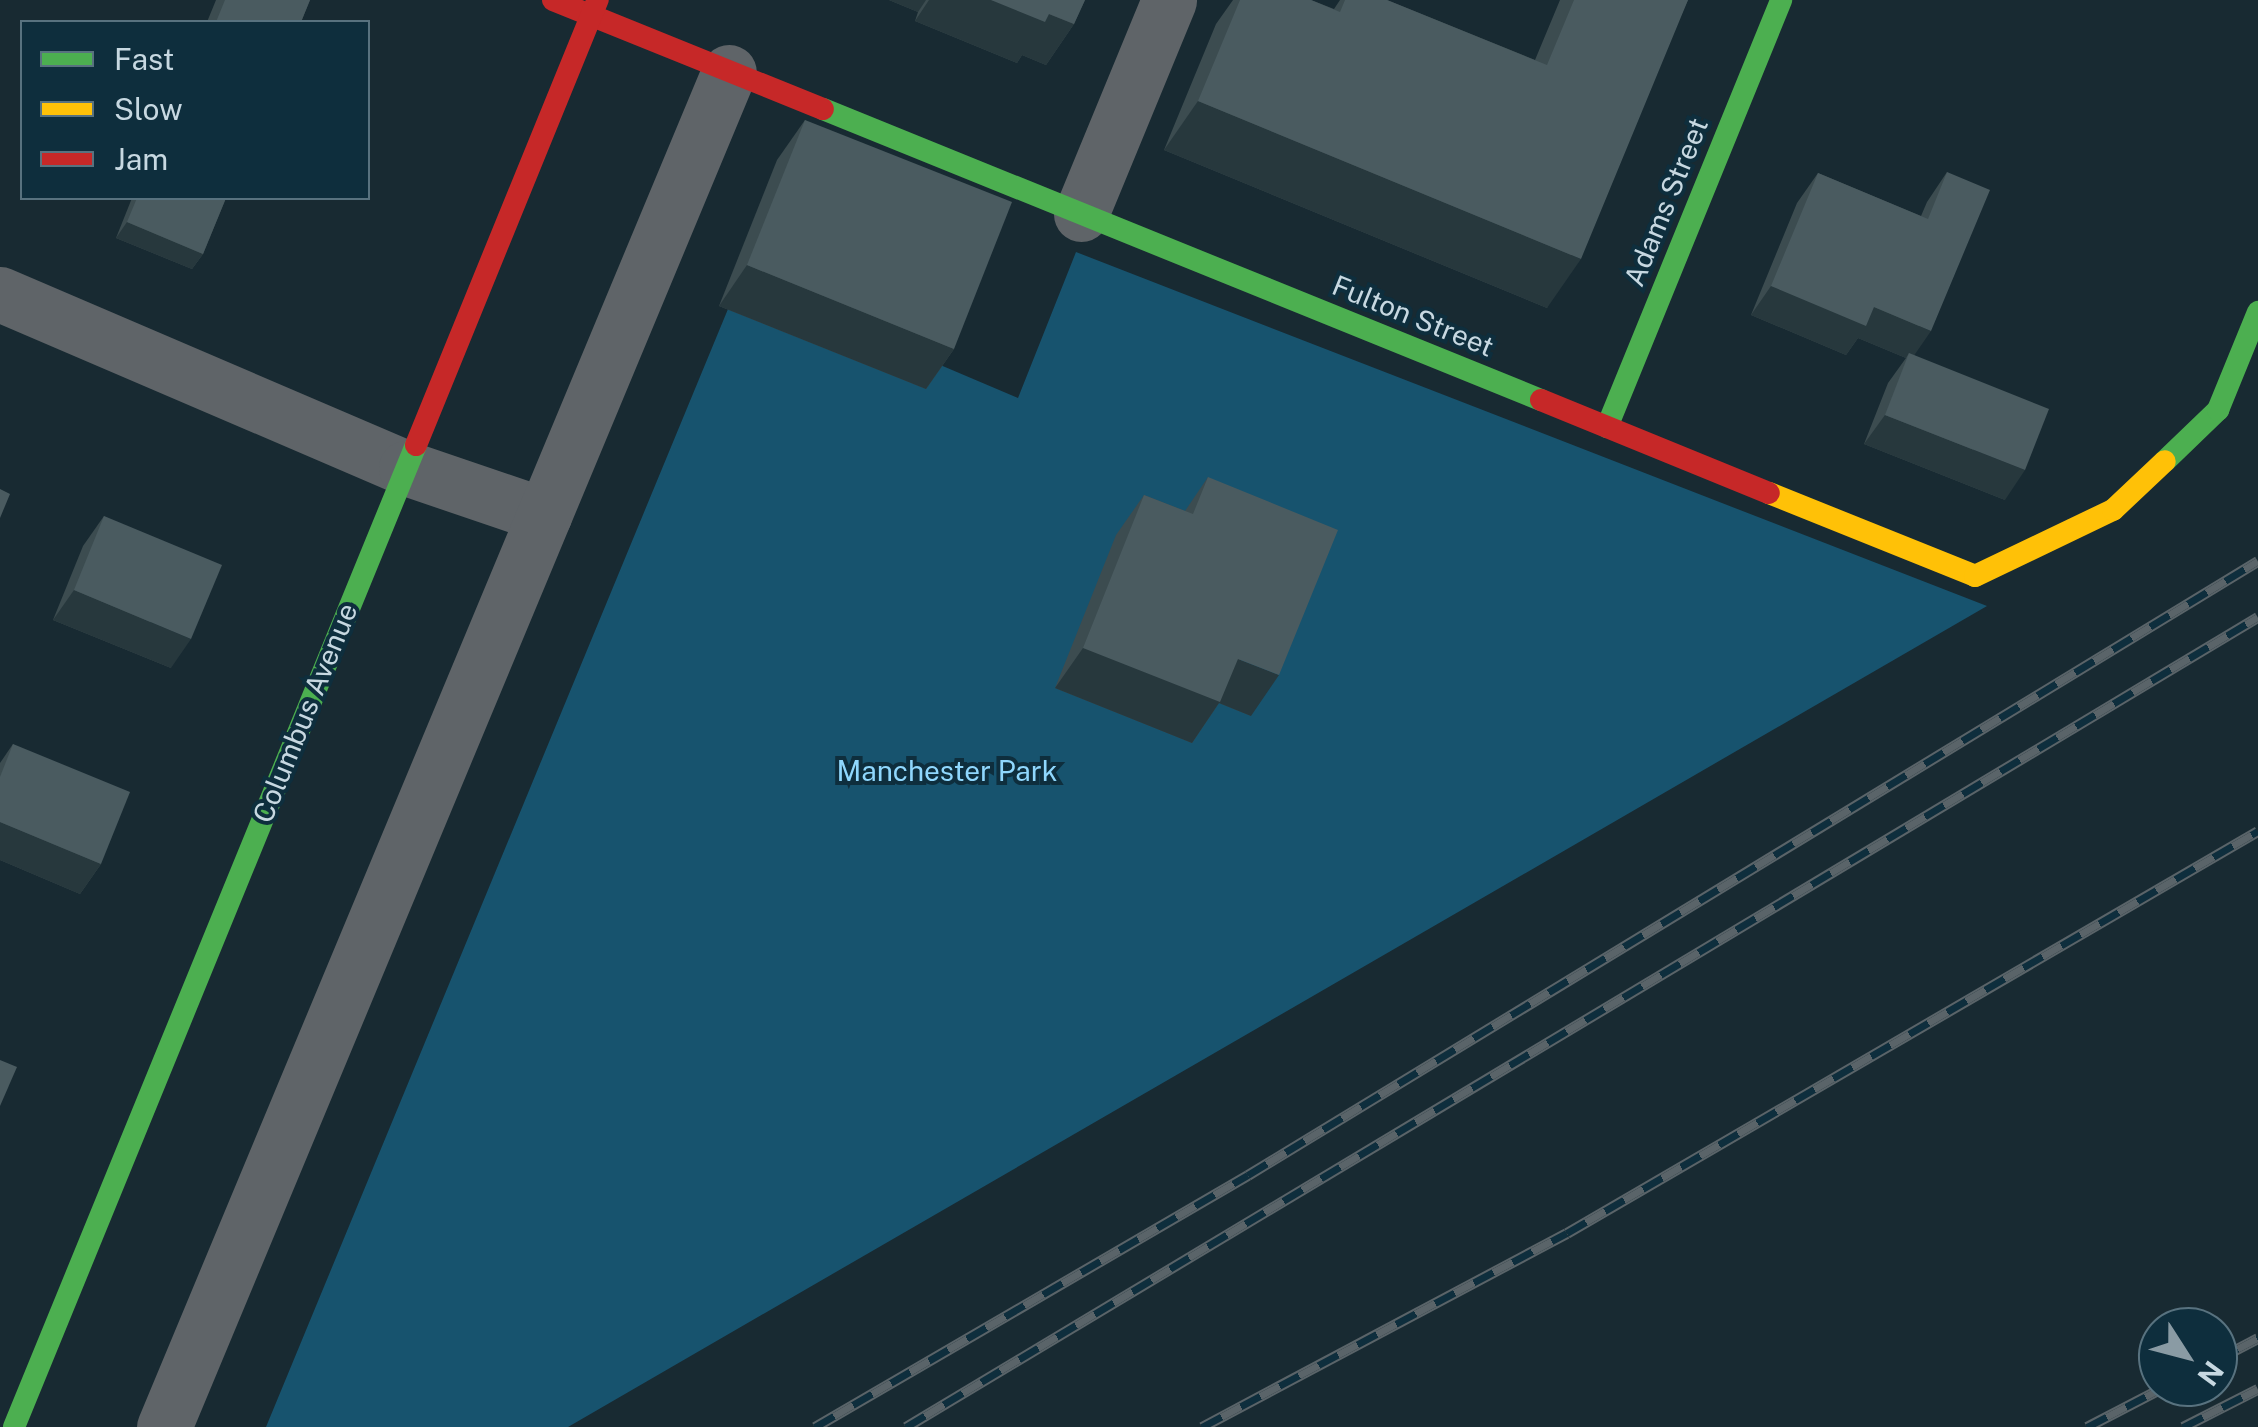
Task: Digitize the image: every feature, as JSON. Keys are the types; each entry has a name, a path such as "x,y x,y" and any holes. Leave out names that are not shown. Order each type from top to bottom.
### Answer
{"street":[{"name":"Fulton Street","path":"553,0 594,8 728,72 1974,576 2113,510 2218,410 2258,312"},
{"path":"1081,214 1169,0"},
{"name":"Adams Street","path":"1607,426 1781,0"},
{"name":"Columbus Avenue","path":"14,1427 594,8"},
{"path":"164,1427 728,72"},
{"path":"0,294 406,468 544,515"}],"green space":[{"name":"Manchester Park","path":"1076,252 1987,606 568,1427 266,1427 740,280 1018,398"}],"building":[{"path":"225,0 310,0 302,20 217,20"},
{"path":"991,0 1085,0 1074,24 1049,14 1045,22"},
{"path":"1240,0 1311,0 1340,12 1345,0 1387,0 1547,65 1574,0 1688,0 1581,259 1198,101"},
{"path":"805,120 1012,202 954,349 747,265"},
{"path":"1947,172 1990,190 1931,331 1874,307 1866,326 1771,286 1818,173 1928,219"},
{"path":"136,200 225,200 203,254 127,222"},
{"path":"1909,353 2049,409 2025,470 1885,415"},
{"path":"1208,477 1338,530 1279,675 1238,659 1220,702 1083,648 1144,495 1193,514"},
{"path":"0,489 10,494 0,518"},
{"path":"104,516 222,565 191,639 74,590"},
{"path":"13,744 130,792 101,864 0,822 0,777"},
{"path":"0,1060 17,1067 0,1106"}],"railway":[{"path":"815,1427 1248,1175 2258,561"},
{"path":"906,1427 2258,617"},
{"path":"1202,1427 1567,1233 2258,831"},
{"path":"2238,1348 2258,1338"},
{"path":"2183,1427 2258,1389"},
{"path":"2087,1427 2138,1401"}],"traffic: fast":[{"path":"1607,427 1781,0"},
{"path":"823,109 1541,400"},
{"path":"2165,461 2218,410 2258,312"},
{"path":"14,1427 416,445"}],"traffic: slow":[{"path":"1769,493 1975,576 2113,510 2165,461"}],"traffic: jam":[{"path":"553,0 823,109"},
{"path":"416,445 598,0"},
{"path":"1541,400 1769,493"}]}
